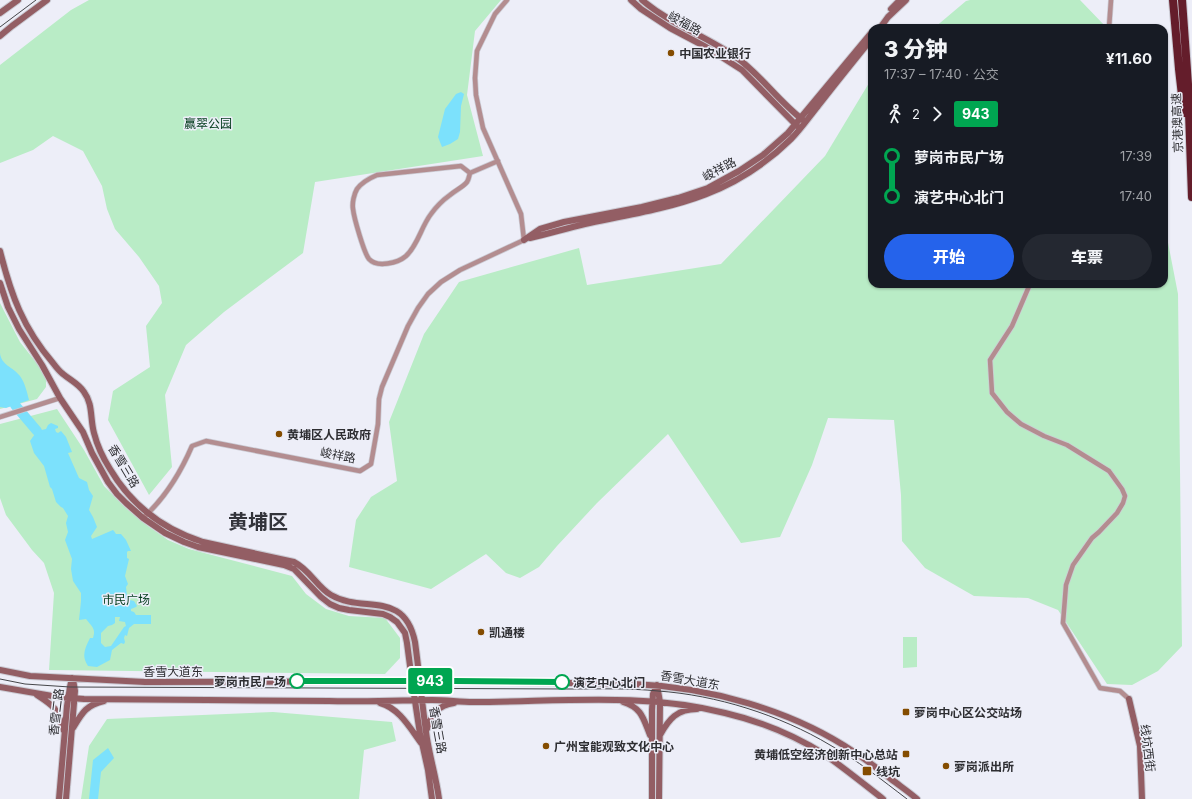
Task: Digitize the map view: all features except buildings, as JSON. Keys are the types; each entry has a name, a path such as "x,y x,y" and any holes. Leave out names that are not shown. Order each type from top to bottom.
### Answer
{"highway":[{"path":"1173,0 1190,163"},
{"name":"京港澳高速","path":"1182,0 1188,84 1192,197"}],"street":[{"path":"0,14 18,0"},
{"path":"0,36 47,0"},
{"path":"507,0 495,14 477,51 475,78 476,95 483,128 521,214 524,240"},
{"name":"峻福路","path":"631,0 641,9 665,25 706,47 742,70 798,127"},
{"name":"峻福路","path":"642,0 688,31 723,49 738,59 756,74 793,113 802,120"},
{"path":"879,24 900,0"},
{"path":"883,24 906,0"},
{"path":"1109,24 1111,0"},
{"name":"峻祥路","path":"143,518 161,499 176,479 192,446 206,441 360,471 371,464 375,445 382,387 408,326 418,308 428,294 441,282 460,270 524,240 584,224 656,210 701,197 733,183 776,153 792,138 802,120 868,37"},
{"name":"峻祥路","path":"802,120 868,43"},
{"path":"470,173 498,161"},
{"path":"460,166 470,173 468,181 431,213 414,246 406,256 388,263 378,263 370,260 365,253 353,210 353,200 357,189 367,179 377,175 460,166"},
{"name":"香雪三路","path":"0,251 7,280 24,323 41,349 62,373 84,391 90,404 94,433 104,459 122,488 148,514 173,530 190,538 294,562 304,569 329,594 350,602 389,607 405,619 412,629 415,642 426,732 429,751 434,765 439,799"},
{"name":"香雪三路","path":"0,284 8,307 19,329 42,365 60,398 84,432 92,453 108,482 117,494 143,518 165,533 198,547 284,565 294,569 321,597 330,604 339,608 376,612 390,617 397,622 405,633 407,643 415,701 432,799"},
{"path":"1028,288 1012,326 990,360 992,393 1007,412 1021,424 1044,436 1067,444 1110,470 1122,489 1125,496 1123,503 1099,532 1092,538 1073,565 1066,585 1063,623 1100,688 1120,691 1129,699"},
{"path":"0,417 60,398"},
{"name":"香雪大道东","path":"0,670 30,676 145,682 420,681 657,685 706,692 729,698 798,722 828,736 855,752 917,799"},
{"name":"香雪二路","path":"66,799 72,729 72,678"},
{"path":"652,799 652,701 657,685"},
{"path":"657,685 660,702 659,799"},
{"name":"香雪大道东","path":"0,688 71,698 366,701 422,700 467,702 606,699 652,701 688,705 727,713 766,726 803,743 834,761 883,799"},
{"path":"34,693 54,707 64,733"},
{"name":"香雪二路","path":"59,799 64,733 71,698"},
{"path":"72,729 81,714 88,707 98,702 115,699"},
{"path":"606,699 624,702 639,710 645,720 651,739"},
{"name":"线坑西街","path":"1129,699 1140,746 1142,799"},
{"path":"366,701 381,703 393,709 404,720 422,744"},
{"path":"426,732 432,716 439,708 449,704 467,702"},
{"path":"659,737 666,724 676,714 691,709 710,710"}],"green space":[{"name":"赢翠公园","path":"89,0 501,0 475,31 467,95 483,156 315,182 303,253 224,312 186,345 165,395 172,467 149,495 108,420 113,391 150,367 146,326 162,303 159,286 139,257 115,229 107,209 102,186 83,151 53,136 33,150 0,163 0,65 71,10"},
{"path":"1080,0 1103,24 939,24 966,1"},
{"path":"868,85 868,288 1168,288 1168,243 1178,294 1182,646 1158,671 1132,685 1107,684 1058,610 1028,598 974,596 925,568 902,541 901,495 894,420 828,418 812,465 780,537 741,543 668,434 597,503 539,567 520,578 506,573 486,554 431,589 349,567 356,520 371,497 397,481 389,422 424,334 459,282 579,248 587,285 721,264 825,156"},
{"path":"0,303 20,342 46,375 46,387 37,399 0,409"},
{"name":"市民广场","path":"57,409 84,450 104,486 127,509 148,526 168,540 189,549 292,576 306,594 326,609 349,616 385,618 400,638 400,658 385,674 49,670 54,593 44,563 32,550 6,515 0,498 0,424"},
{"path":"903,637 917,637 917,667 903,668"},
{"path":"273,712 392,722 396,741 364,750 359,799 81,799 89,746 107,719"}],"water":[{"path":"461,92 464,94 461,106 460,132 458,139 442,147 438,137 445,109 456,94"},
{"path":"0,353 1,357 8,366 22,379 29,400 6,408 0,407"},
{"path":"51,423 58,426 58,428 55,429 56,432 58,433 61,431 66,437 72,452 68,453 79,478 87,482 89,490 93,496 89,510 97,527 91,536 92,539 113,530 116,534 121,534 126,540 131,551 127,552 127,558 129,559 125,576 128,584 126,587 127,596 130,600 134,601 137,606 131,609 131,611 136,615 151,615 151,624 134,624 129,628 127,636 125,635 124,644 121,643 112,650 110,660 97,667 88,666 84,655 90,638 93,638 94,632 93,628 86,619 79,620 81,593 73,581 71,569 72,559 65,540 68,532 66,523 68,516 63,508 56,502 44,466 34,453 30,441 37,431 46,429","holes":["115,617 120,617 119,621 125,622 126,626 111,646 105,647 101,643 101,633 108,626 115,623"]},
{"path":"108,748 114,758 101,772 98,799 89,799 93,760"}],"waterway":[{"path":"15,405 37,431"}],"tram line":[{"path":"0,27 36,0"},
{"path":"0,679 25,684 70,687 614,689 680,693 747,708 790,724 811,734 850,757 907,799"}],"bus line":[{"name":"943","path":"297,681 562,682"}],"place":[{"name":"中国农业银行","path":"671,53"},
{"name":"黄埔区人民政府","path":"279,434"},
{"name":"凯通楼","path":"481,632"},
{"name":"萝岗市民广场","path":"297,681"},
{"name":"演艺中心北门","path":"562,682"},
{"name":"萝岗中心区公交站场","path":"906,712"},
{"name":"广州宝能观致文化中心","path":"546,746"},
{"name":"黄埔低空经济创新中心总站","path":"906,754"},
{"name":"萝岗派出所","path":"946,766"},
{"name":"线坑","path":"867,771"}],"district":[{"name":"黄埔区","path":"258,522"}]}
